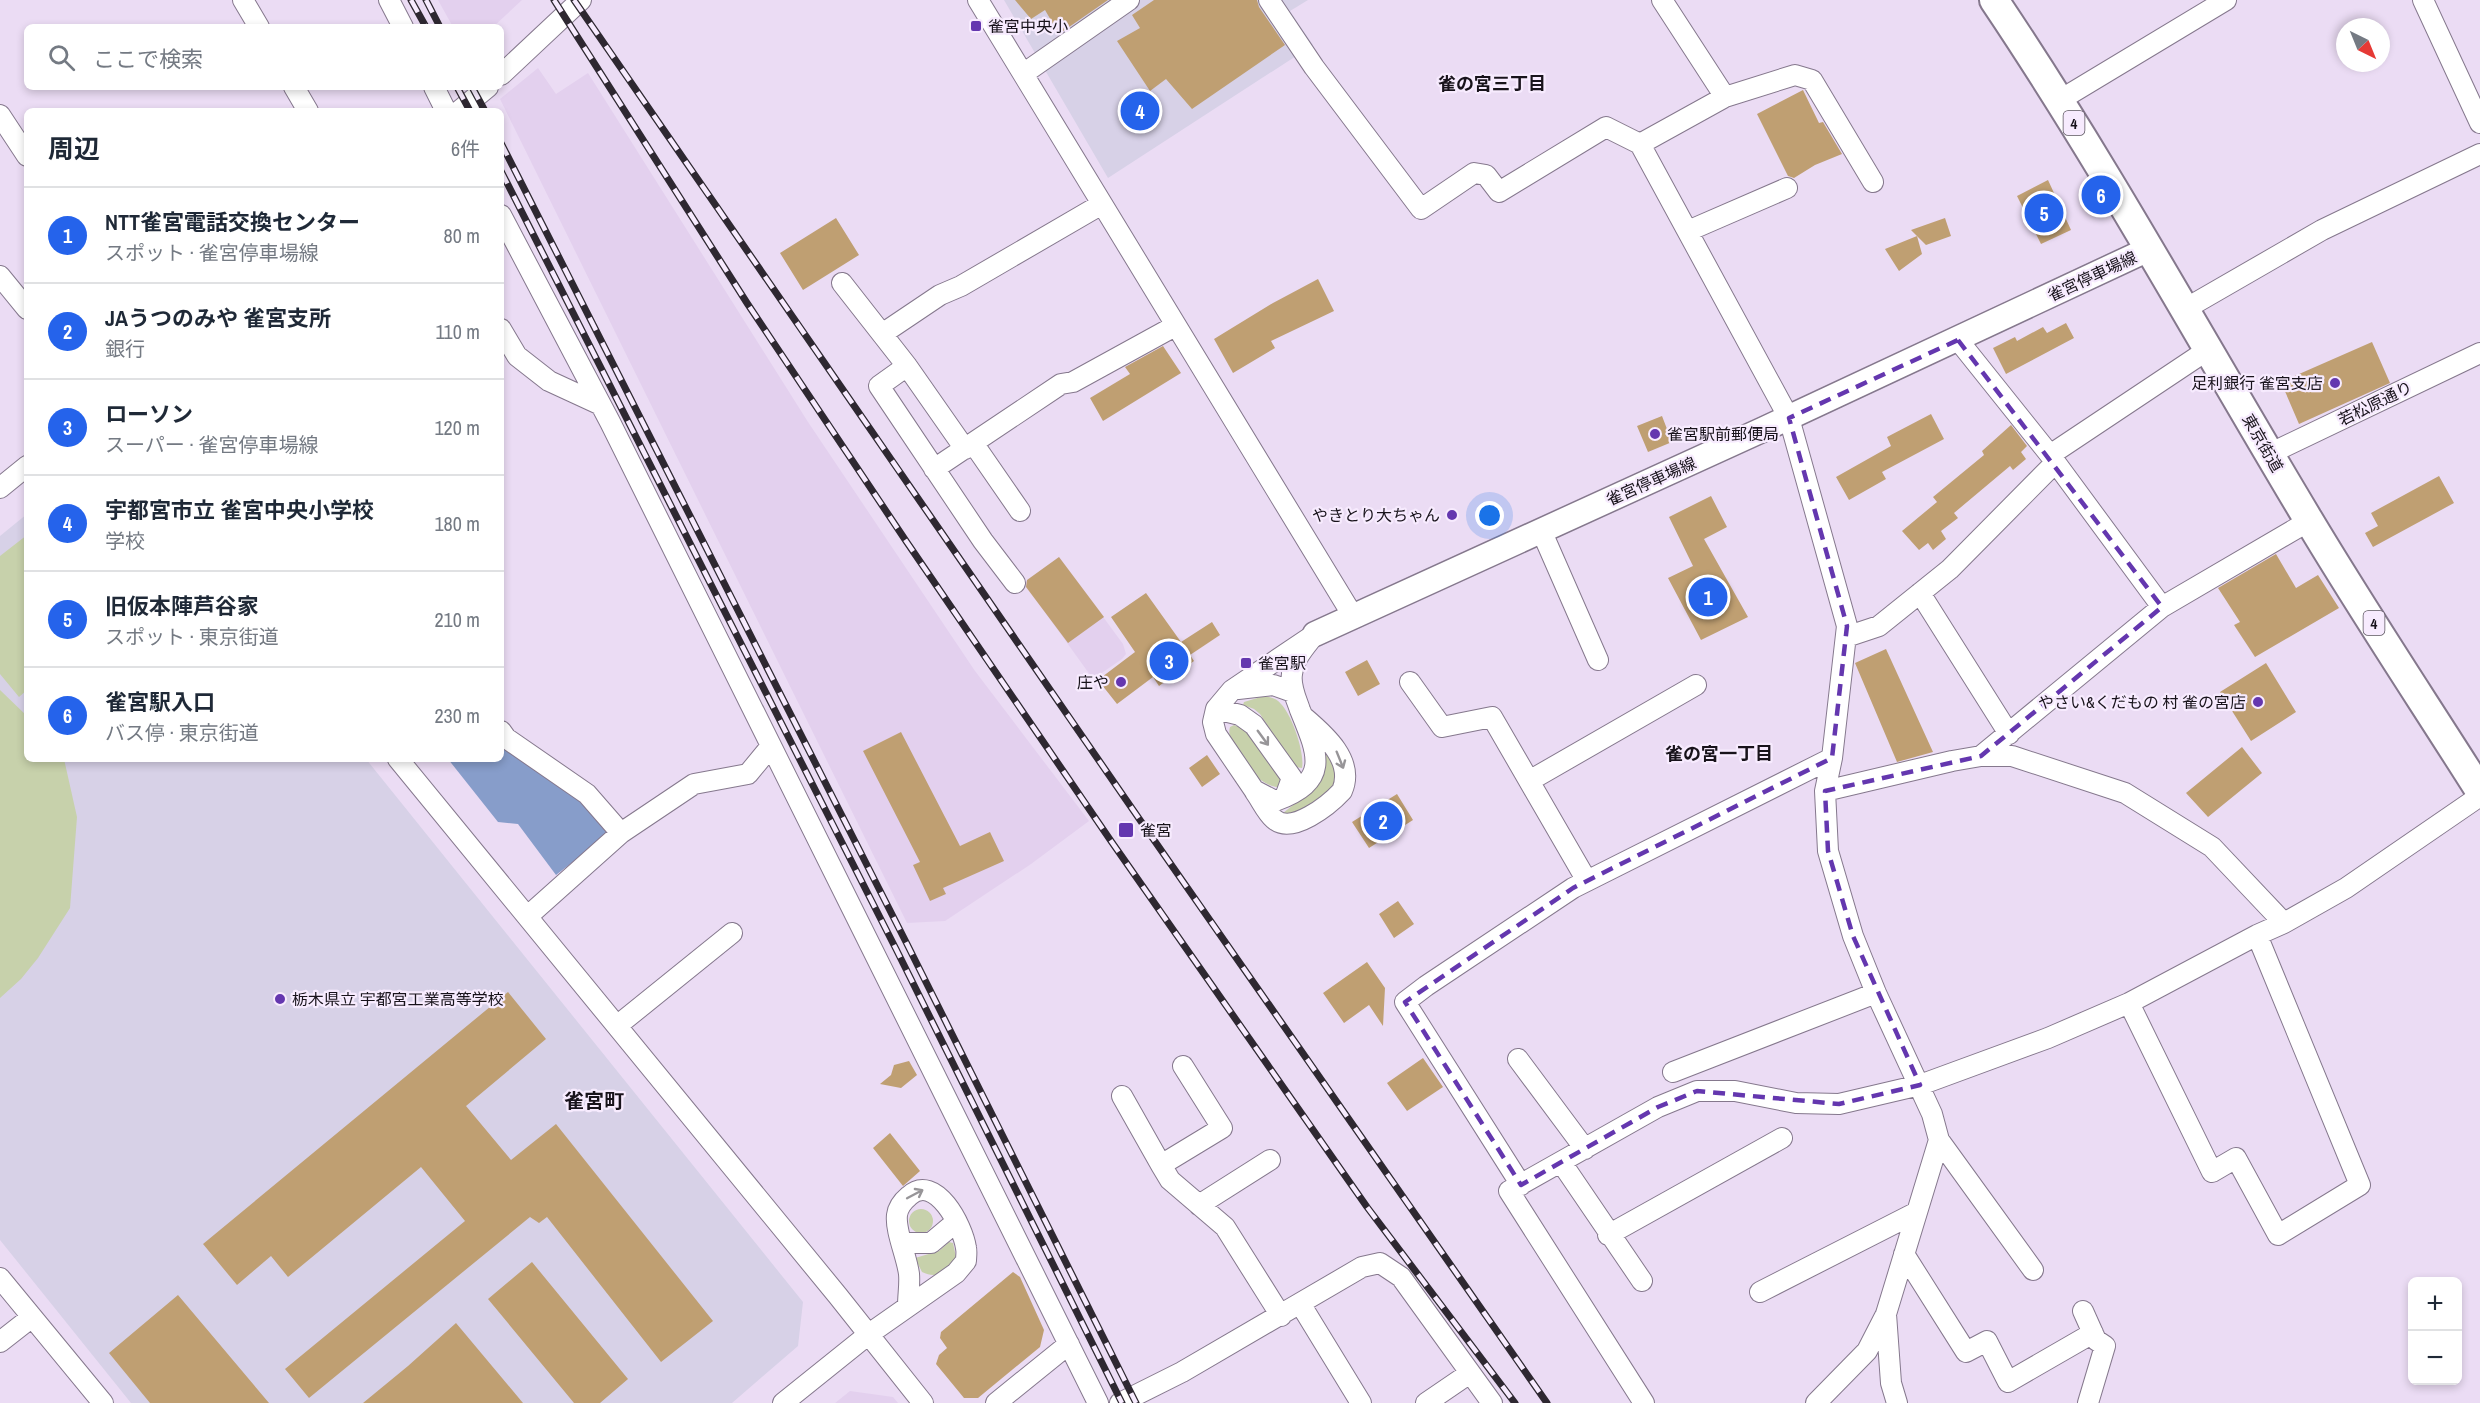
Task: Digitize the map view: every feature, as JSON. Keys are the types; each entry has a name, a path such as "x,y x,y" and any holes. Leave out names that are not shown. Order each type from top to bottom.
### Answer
{"highway":[{"name":"東京街道","path":"1994,0 2060,100 2309,521 2480,791"}],"main road":[{"name":"雀宮停車場線","path":"1315,634 1959,340 2149,249"}],"street":[{"path":"243,0 257,24"},
{"path":"389,0 401,24"},
{"path":"504,72 581,0"},
{"path":"978,0 1353,616"},
{"path":"1023,74 1129,0"},
{"path":"1269,0 1314,67 1421,209 1474,173 1486,175 1499,192 1606,127 1641,144 1789,418 1848,626 1832,758 1825,791 1828,851 1853,936 1876,993 1920,1085 1932,1114 1939,1140 2033,1270"},
{"path":"1662,0 1725,97"},
{"path":"2060,100 2226,0"},
{"path":"2423,0 2478,112"},
{"path":"1641,144 1725,97 1795,75 1812,80 1873,182"},
{"path":"296,90 306,108"},
{"path":"436,90 444,108"},
{"path":"463,108 484,90"},
{"path":"0,115 24,151"},
{"path":"2185,309 2322,230 2480,154"},
{"path":"1688,231 1787,188"},
{"path":"882,334 940,295 962,286 1102,204"},
{"path":"504,220 602,405 1098,1403"},
{"path":"0,276 24,305"},
{"path":"842,283 1020,511"},
{"path":"934,469 1061,384 1073,382 1175,326"},
{"path":"504,334 517,356 549,381 602,405"},
{"path":"1959,340 2053,459 2162,607"},
{"path":"1846,637 1879,626 1950,569 2053,459 2209,349"},
{"name":"若松原通り","path":"2269,454 2480,353"},
{"path":"907,366 879,386 934,469 1015,583"},
{"path":"0,488 24,468"},
{"path":"1981,756 2162,607 2309,521"},
{"path":"1541,530 1598,660"},
{"path":"1920,593 2009,734"},
{"path":"1303,716 1326,736 1339,754 1345,775 1342,791 1309,817 1296,823 1286,824 1274,820 1216,734 1213,722 1216,709 1232,690 1315,634"},
{"path":"1254,790 1275,801 1302,789 1313,779 1316,767 1312,740 1293,692 1292,674 1298,656 1315,634"},
{"path":"1410,682 1442,727 1492,717 1587,881"},
{"path":"1232,690 1273,685 1293,692"},
{"path":"1529,781 1696,685"},
{"path":"1216,709 1240,716 1254,725 1292,777 1285,797"},
{"path":"504,735 587,794 621,833"},
{"path":"528,916 621,833 694,784 748,774 771,746"},
{"path":"1825,791 1952,760 1981,756 2012,756 2125,793 2212,847 2284,923"},
{"path":"1521,1185 1405,1002 1587,881 1832,758"},
{"path":"400,762 923,1403"},
{"path":"1644,1403 1509,1191 1659,1107 1697,1091 1735,1091 1796,1103 1839,1104 1920,1085 2048,1038 2129,1003 2284,923 2346,888 2480,796"},
{"path":"618,1026 732,933"},
{"path":"2129,1003 2212,1172 2236,1158 2278,1235 2360,1185 2257,935"},
{"path":"1673,1072 1876,993"},
{"path":"1518,1059 1585,1149"},
{"path":"1161,1165 1222,1128 1183,1066"},
{"path":"1122,1096 1170,1180 1225,1227 1281,1316"},
{"path":"1608,1235 1782,1138"},
{"path":"1816,1403 1867,1351 1886,1314 1939,1140"},
{"path":"1199,1205 1270,1160"},
{"path":"1561,1162 1608,1235 1642,1281"},
{"path":"783,1403 869,1334 957,1273 966,1262 966,1247 956,1222 938,1194 923,1190 912,1193 901,1204 897,1216 907,1264 908,1306"},
{"path":"1760,1292 1917,1212"},
{"path":"902,1244 931,1243 956,1222"},
{"path":"1904,1254 1966,1352 1987,1341 2008,1382 2094,1333"},
{"path":"1120,1403 1182,1372 1362,1268 1380,1263 1401,1277 1492,1403"},
{"path":"907,1264 916,1275 940,1279 957,1273"},
{"path":"0,1278 103,1403"},
{"path":"1301,1305 1361,1403"},
{"path":"2083,1311 2096,1340 2105,1346 2088,1403"},
{"path":"1886,1314 1891,1383 1897,1403"},
{"path":"0,1342 32,1317"},
{"path":"996,1403 1069,1344"},
{"path":"1426,1403 1470,1373"}],"highlighted area":[{"path":"1958,340 2162,607 1981,756 1825,791 1828,851 1853,936 1920,1085 1839,1104 1697,1091 1658,1107 1521,1185 1405,1002 1573,888 1832,758 1847,626 1789,418"}],"shaded area":[{"path":"438,0 522,0 496,24 451,24"},
{"path":"1004,0 1308,0 1290,11 1313,45 1108,178"},
{"path":"538,68 556,94 588,73 808,422 975,671 1089,821 1031,864 945,921 907,923 500,99"},
{"name":"栃木県立 宇都宮工業高等学校","path":"24,516 24,762 368,762 803,1302 798,1346 732,1403 131,1403 0,1240 0,536"},
{"path":"1059,557 1123,644 1126,654 1093,679 1024,583"},
{"path":"850,1391 893,1397 898,1403 835,1403"}],"green space":[{"path":"24,537 24,693 19,697 0,674 0,556"},
{"path":"0,690 24,713 24,762 65,762 77,817 70,908 38,958 21,979 0,998"},
{"path":"1264,696 1278,700 1285,709 1300,744 1302,768 1295,767 1260,714 1243,705 1244,702"},
{"path":"1234,725 1247,730 1281,780 1278,787 1261,780 1244,764 1232,744 1230,727"},
{"path":"1324,752 1329,756 1338,775 1333,793 1293,817 1282,814 1312,789 1320,776"},
{"path":"921,1209 929,1213 933,1221 929,1229 921,1233 913,1229 909,1221 913,1213"},
{"path":"949,1242 953,1243 956,1257 950,1266 938,1274 922,1272 915,1258 939,1251"}],"water":[{"path":"504,743 582,798 610,833 556,875 518,824 498,822 450,762 504,762"}],"building":[{"path":"1015,0 1108,0 1059,34 1045,10 1031,19"},
{"path":"1154,0 1257,0 1259,7 1285,45 1192,109 1166,79 1150,91 1117,41 1140,28 1132,15"},
{"path":"1803,90 1819,123 1823,122 1842,154 1815,165 1794,178 1788,176 1757,114"},
{"path":"2048,180 2071,230 2041,244 2017,196"},
{"path":"836,218 859,255 803,290 780,253"},
{"path":"1945,218 1951,236 1926,245 1911,230"},
{"path":"1917,236 1922,254 1899,271 1885,249"},
{"path":"1318,279 1334,311 1271,341 1275,348 1233,373 1214,339"},
{"path":"2066,323 2074,338 2006,374 1993,348 2015,337 2017,341 2043,327 2047,333"},
{"name":"足利銀行 雀宮支店","path":"2372,342 2390,383 2299,424 2281,382"},
{"path":"1163,346 1181,373 1103,421 1090,398 1130,374 1125,367"},
{"path":"1931,414 1944,439 1882,472 1886,479 1849,500 1836,477 1891,446 1887,437"},
{"name":"雀宮駅前郵便局","path":"1662,416 1672,442 1648,452 1637,426"},
{"path":"2011,425 2027,446 2021,452 2026,459 2013,470 2010,466 1954,513 1958,518 1941,531 1946,539 1933,550 1928,543 1919,550 1902,531 1937,502 1933,497 1984,455 1982,451"},
{"path":"2439,476 2454,503 2373,547 2365,533 2378,526 2371,513"},
{"path":"1711,496 1727,527 1704,539 1748,617 1701,640 1668,578 1693,566 1669,517"},
{"path":"2276,554 2296,588 2318,575 2339,608 2255,657 2234,625 2240,622 2218,588"},
{"path":"1059,557 1104,617 1068,643 1026,587 1027,580"},
{"path":"1146,593 1181,642 1212,622 1220,635 1190,655 1194,661 1159,686 1153,677 1117,704 1098,680 1135,652 1111,617"},
{"path":"1886,649 1933,752 1897,762 1855,663"},
{"path":"1367,660 1380,684 1358,696 1345,672"},
{"name":"やさい&くだもの 村 雀の宮店","path":"2266,663 2296,712 2251,741 2220,692"},
{"path":"901,732 960,846 990,832 1004,861 943,888 946,894 930,901 913,865 920,862 863,751"},
{"path":"2242,747 2262,773 2208,817 2186,793"},
{"path":"1207,755 1220,774 1202,787 1189,768"},
{"path":"1397,794 1413,820 1369,848 1352,822"},
{"path":"1398,901 1414,924 1394,938 1379,914"},
{"path":"1367,962 1385,988 1383,1026 1369,1005 1344,1023 1323,993"},
{"path":"508,992 546,1039 466,1106 511,1160 556,1124 713,1321 661,1362 547,1217 539,1223 530,1217 309,1398 285,1369 465,1221 421,1167 288,1277 271,1256 237,1285 203,1244"},
{"path":"1423,1058 1443,1087 1407,1111 1387,1083"},
{"path":"909,1061 917,1075 901,1088 880,1084 891,1075 894,1065"},
{"path":"890,1133 920,1171 903,1186 873,1148"},
{"path":"532,1262 628,1379 600,1403 574,1403 488,1299"},
{"path":"1013,1272 1020,1277 1044,1330 1040,1347 978,1398 964,1398 936,1364 939,1355 947,1348 940,1338 941,1332"},
{"path":"178,1295 269,1403 150,1403 109,1353"},
{"path":"456,1323 523,1403 363,1403 408,1366"}],"railway":[{"path":"411,0 424,24"},
{"path":"426,0 438,24"},
{"path":"554,0 747,303 1111,841 1367,1207 1515,1403"},
{"path":"574,0 1140,820 1547,1403"},
{"path":"459,90 468,108"},
{"path":"474,90 483,108"},
{"path":"504,149 907,944 1136,1403"},
{"path":"504,177 896,949 1122,1403"}],"place":[{"name":"雀宮中央小","path":"976,26"},
{"name":"宇都宮市立 雀宮中央小学校","path":"1140,111"},
{"name":"雀宮駅入口","path":"2101,195"},
{"name":"旧仮本陣芦谷家","path":"2044,213"},
{"name":"足利銀行 雀宮支店","path":"2335,383"},
{"name":"雀宮駅前郵便局","path":"1655,434"},
{"name":"やきとり大ちゃん","path":"1452,515"},
{"name":"NTT雀宮電話交換センター","path":"1708,597"},
{"name":"ローソン","path":"1169,661"},
{"name":"雀宮駅","path":"1246,663"},
{"name":"庄や","path":"1121,682"},
{"name":"やさい&くだもの 村 雀の宮店","path":"2258,702"},
{"name":"JAうつのみや 雀宮支所","path":"1383,821"},
{"name":"雀宮","path":"1126,830"},
{"name":"栃木県立 宇都宮工業高等学校","path":"280,999"}],"district":[{"name":"雀の宮三丁目","path":"1492,83"},
{"name":"雀の宮一丁目","path":"1719,753"},
{"name":"雀宮町","path":"594,1100"}]}
